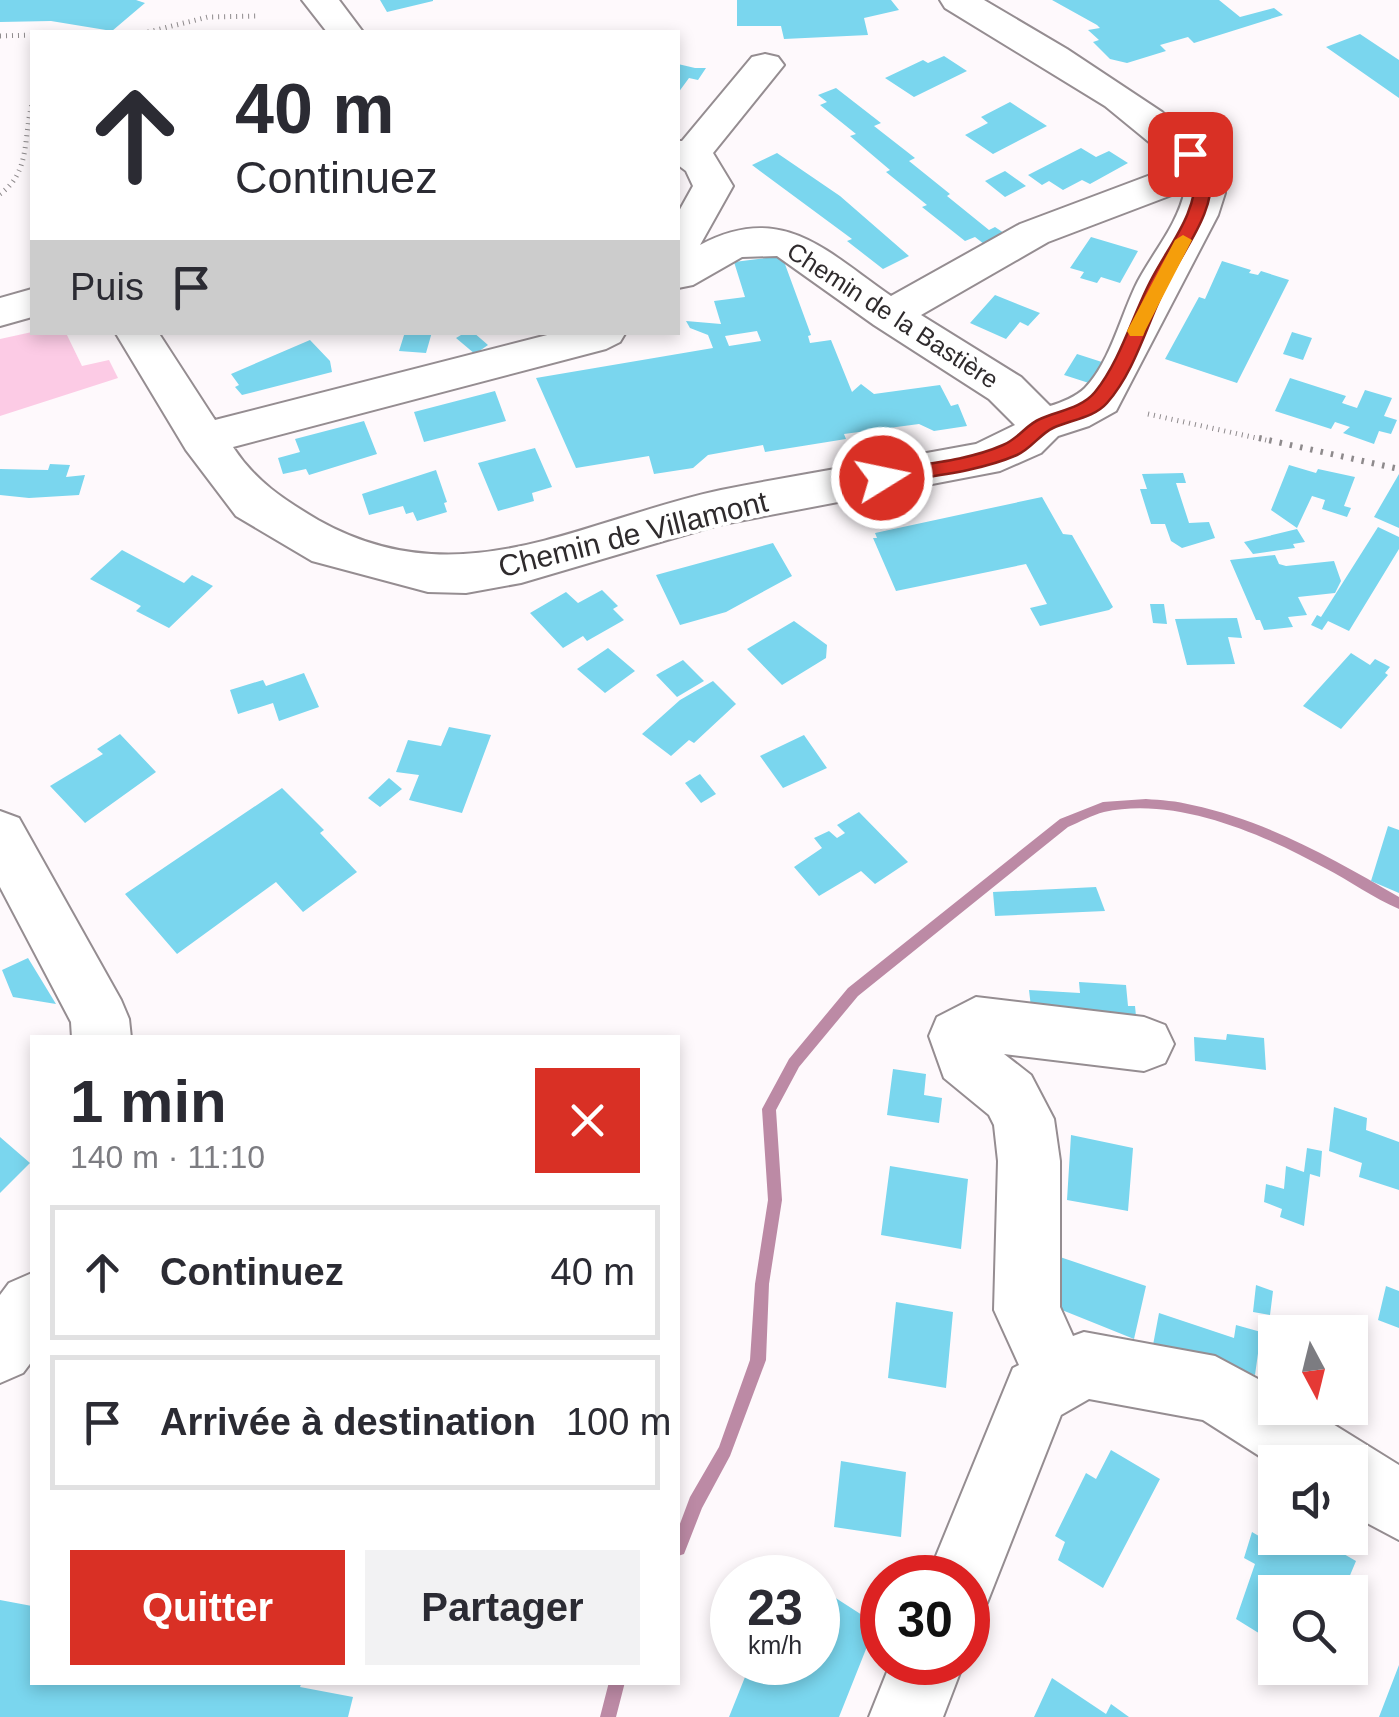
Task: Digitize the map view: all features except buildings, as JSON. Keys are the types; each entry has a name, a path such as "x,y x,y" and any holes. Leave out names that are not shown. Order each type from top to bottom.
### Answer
{"street":[{"path":"320,0 343,30"},
{"path":"889,315 1034,233 1204,168 1175,138 1069,67 958,0"},
{"path":"680,244 713,186 704,166 685,154 766,65"},
{"name":"Chemin de Villamont","path":"138,335 202,439 253,504 330,548 428,574 466,574 521,565 718,508 984,459 1012,449 1034,436 1042,425 1073,415 1100,400 1122,363 1160,280 1198,215 1205,192 1204,168"},
{"name":"Chemin de la Bastière","path":"680,274 726,248 750,240 787,243 889,315 1005,388 1042,425"},
{"path":"0,312 30,304"},
{"path":"202,439 600,335"},
{"path":"0,834 100,1019 102,1035"},
{"path":"1059,1379 1027,1310 1028,1160 1024,1119 1010,1096 965,1059 958,1036 976,1024 1144,1044"},
{"path":"0,1350 30,1309"},
{"path":"971,1555 1037,1392 1084,1365 1215,1389 1305,1445"},
{"path":"1368,1485 1399,1505"},
{"path":"906,1717 919,1685"}],"path":[{"path":"156,30 208,17 256,16"},
{"path":"0,36 30,35"},
{"path":"0,194 15,181 23,164 30,117"},
{"path":"1148,414 1399,469"}],"shaded area":[{"path":"30,332 67,335 82,366 109,360 118,378 0,416 0,339"}],"waterway":[{"path":"680,1543 696,1503 725,1451 758,1360 762,1284 775,1200 769,1109 794,1063 853,992 1064,823 1103,807 1146,804 1191,809 1236,822 1325,862 1399,904"},
{"path":"608,1717 616,1685"}],"slow traffic":[{"path":"1136,331 1183,240"}],"route":[{"path":"882,478 984,459 1012,449 1034,436 1042,425 1073,415 1100,400 1122,363 1160,280 1198,215 1205,192 1204,168 1190,154"}]}
